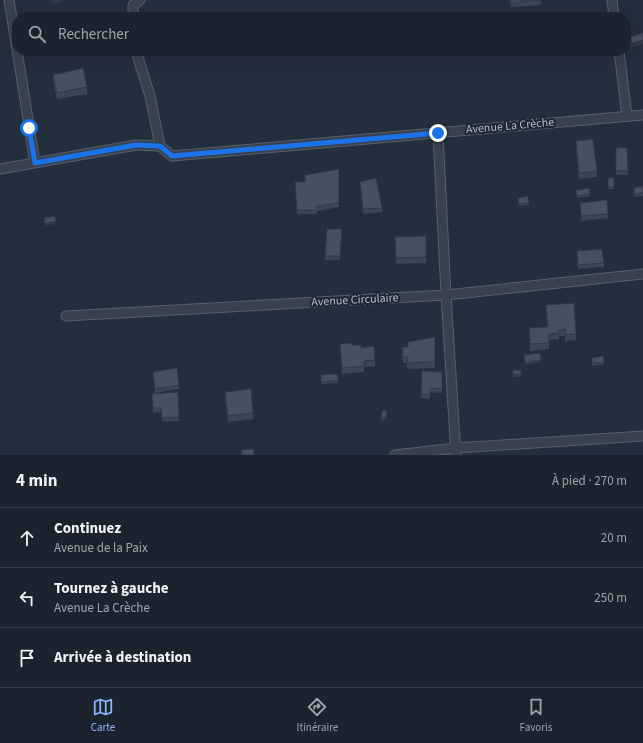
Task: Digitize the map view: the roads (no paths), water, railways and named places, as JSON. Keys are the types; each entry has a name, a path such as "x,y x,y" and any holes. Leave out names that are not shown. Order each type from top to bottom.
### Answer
{"street":[{"path":"9,0 12,19"},
{"path":"133,12 133,5 140,0"},
{"path":"612,0 613,12"},
{"path":"18,56 35,163"},
{"path":"138,56 150,96 160,146"},
{"path":"620,56 627,116"},
{"name":"Avenue La Crèche","path":"0,169 136,145 160,146 172,156 643,115"},
{"path":"438,133 456,452"},
{"name":"Avenue Circulaire","path":"66,316 446,294 643,274"},
{"path":"395,455 456,452 643,436"}]}
